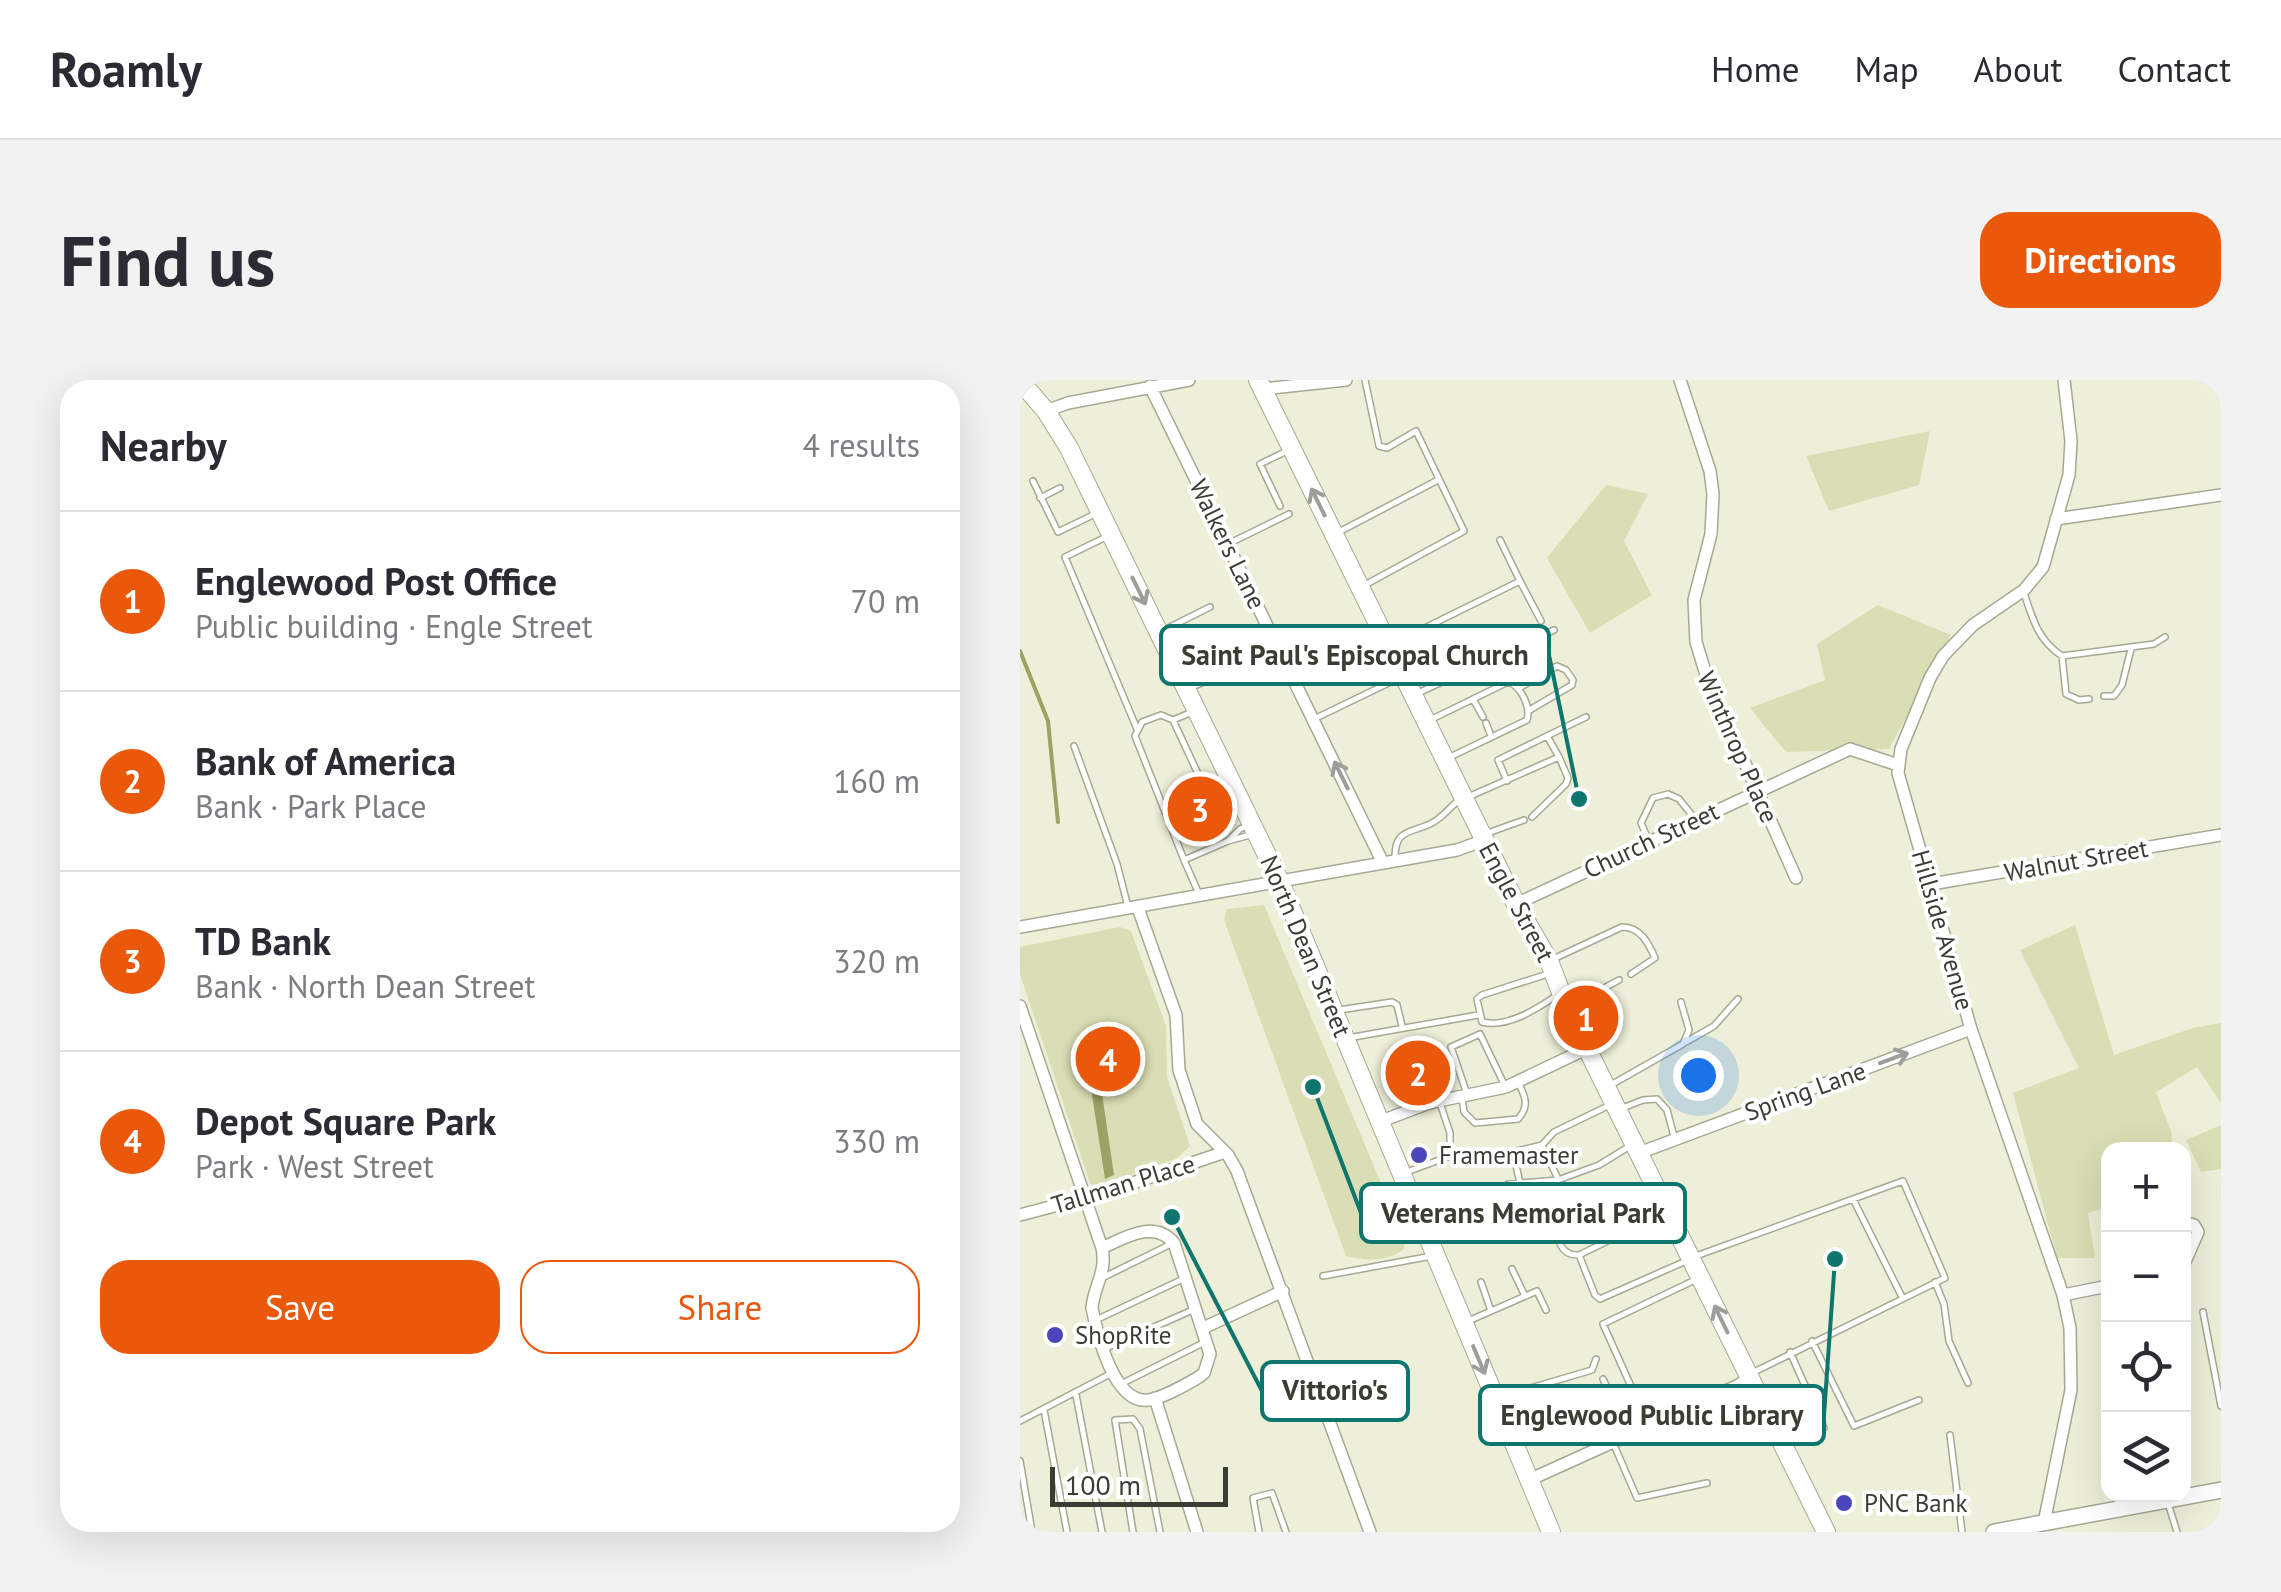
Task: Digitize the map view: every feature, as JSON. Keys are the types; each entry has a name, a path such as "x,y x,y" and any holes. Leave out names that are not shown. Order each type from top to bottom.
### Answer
{"main road":[{"name":"North Dean Street","path":"1020,381 1046,411 1069,448 1280,882 1551,1532"},
{"name":"Engle Street","path":"1261,384 1516,904 1551,966 1826,1532"},
{"path":"2191,1495 2221,1490"},
{"path":"2005,1531 2156,1502"}],"street":[{"path":"1046,411 1188,380"},
{"path":"1261,384 1346,380"},
{"name":"Winthrop Place","path":"1680,380 1710,470 1713,494 1711,534 1694,600 1696,642 1706,678 1796,878"},
{"path":"1898,765 1923,696 1943,656 1973,624 2024,590 2042,567 2069,474 2071,441 2064,380"},
{"name":"Walkers Lane","path":"1150,386 1389,862"},
{"path":"2056,518 2221,495"},
{"name":"Church Street","path":"1516,904 1850,749 1898,765"},
{"name":"Hillside Avenue","path":"1898,765 1900,786 1971,1030 2063,1294 2071,1344 2071,1390 2044,1524"},
{"name":"Walnut Street","path":"1931,884 2221,835"},
{"path":"1020,927 1463,849 1484,838"},
{"path":"1133,909 1176,1015 1183,1085 1199,1128 1225,1152 1238,1171 1284,1290 1367,1532"},
{"path":"1020,1006 1102,1248 1102,1278 1092,1302 1116,1379 1133,1398 1155,1398 1204,1373 1210,1354 1174,1242 1168,1235 1150,1229 1102,1248"},
{"name":"Spring Lane","path":"1637,1148 1675,1140 1971,1030"},
{"path":"1379,1122 1439,1100 1512,1084 1588,1048"},
{"name":"Tallman Place","path":"1020,1215 1225,1152"},
{"path":"2191,1224 2198,1232 2191,1248"},
{"path":"2063,1294 2101,1287"},
{"path":"1205,1335 1284,1290"},
{"path":"1529,1480 1739,1385 1749,1377"},
{"path":"1155,1398 1197,1532"}],"lane":[{"path":"1361,588 1464,531 1416,430 1387,448 1379,446 1365,380"},
{"path":"1280,506 1260,464 1292,448"},
{"path":"1033,480 1058,532 1100,512"},
{"path":"1334,534 1439,480"},
{"path":"1040,498 1060,488"},
{"path":"1228,544 1290,514"},
{"path":"1111,534 1065,558 1137,730"},
{"path":"1500,540 1541,621"},
{"path":"1389,645 1520,581"},
{"path":"2024,590 2036,629 2047,646 2062,656 2154,644 2165,637"},
{"path":"1159,632 1210,606"},
{"path":"1414,695 1554,630"},
{"path":"1187,689 1227,673 1252,660 1248,646 1222,652 1220,659 1227,673"},
{"path":"2104,696 2114,696 2122,685 2131,648"},
{"path":"2062,656 2066,694 2079,700 2089,699"},
{"path":"1518,688 1558,666 1573,680 1572,685 1528,711"},
{"path":"1314,719 1404,675"},
{"path":"1427,722 1508,682 1518,688 1528,711 1526,720 1445,760"},
{"path":"1473,699 1491,736"},
{"path":"1198,710 1174,720 1161,715 1142,722 1135,736 1200,898"},
{"path":"1507,781 1498,760 1586,717"},
{"path":"1174,720 1199,776 1194,785 1183,789"},
{"path":"1532,817 1568,778 1547,736"},
{"path":"1074,746 1133,909"},
{"path":"1389,862 1400,836 1432,823 1454,803 1559,757"},
{"path":"1650,841 1641,823 1654,798 1668,794 1679,799 1695,819"},
{"path":"1160,798 1168,796"},
{"path":"1484,838 1524,820"},
{"path":"1184,860 1255,828"},
{"path":"1619,980 1492,1024 1482,1022 1478,1015 1482,994 1551,966 1622,927 1636,929 1654,961 1631,974"},
{"path":"1520,1183 1513,1152 1542,1145 1554,1132 1613,1100 1683,1044 1714,1026 1738,999"},
{"path":"1333,1011 1392,1002 1397,1005 1402,1026"},
{"path":"1681,1002 1688,1030 1683,1044"},
{"path":"1344,1038 1478,1015"},
{"path":"1480,1034 1512,1084 1526,1098 1526,1111 1518,1119 1475,1123 1464,1112 1465,1096 1451,1047 1480,1034"},
{"path":"1613,1100 1657,1099 1667,1110 1675,1140"},
{"path":"1401,1174 1450,1156 1450,1132 1439,1100"},
{"path":"1542,1145 1558,1180"},
{"path":"1425,1232 1480,1208 1508,1184 1558,1180 1637,1148"},
{"path":"1579,1255 1600,1299 1691,1258 1903,1180 1944,1278 1790,1352 1749,1377"},
{"path":"1853,1199 1902,1297"},
{"path":"1585,1214 1566,1220 1558,1230 1564,1252 1579,1255 1668,1212"},
{"path":"1102,1278 1174,1242"},
{"path":"1323,1276 1414,1262 1435,1255"},
{"path":"1512,1268 1525,1296"},
{"path":"1095,1320 1187,1277"},
{"path":"1649,1426 1604,1324 1700,1277"},
{"path":"1480,1282 1491,1311"},
{"path":"1935,1282 1944,1304 1949,1341 1968,1383"},
{"path":"1464,1323 1537,1291 1546,1310"},
{"path":"1104,1349 1197,1308"},
{"path":"2203,1312 2221,1406"},
{"path":"1020,1420 1205,1335"},
{"path":"1812,1341 1854,1426 1919,1400"},
{"path":"1790,1352 1824,1428"},
{"path":"1495,1398 1592,1370 1596,1359"},
{"path":"1603,1379 1630,1434"},
{"path":"1076,1395 1102,1532"},
{"path":"1044,1410 1066,1532"},
{"path":"1133,1532 1114,1420 1133,1420 1140,1429 1160,1532"},
{"path":"1950,1435 1962,1532"},
{"path":"1613,1442 1637,1498 1707,1483"},
{"path":"1020,1462 1032,1532"},
{"path":"1259,1532 1253,1498 1272,1493 1286,1532"},
{"path":"2167,1502 2177,1532"}],"shaded area":[{"path":"1930,431 1919,485 1829,511 1806,456"},
{"path":"1606,485 1648,494 1624,541 1652,595 1590,633 1547,558"},
{"path":"1878,605 1951,635 1889,749 1786,752 1750,708 1825,680 1817,644"},
{"path":"1264,905 1405,1240 1404,1249 1391,1256 1346,1256 1224,920 1227,909"},
{"path":"2075,925 2114,1055 2193,1028 2221,1023 2221,1103 2197,1067 2156,1092 2172,1142 2101,1142 2101,1209 2088,1213 2095,1258 2057,1258 2013,1093 2079,1068 2020,950"},
{"path":"1120,927 1131,931 1166,1026 1167,1077 1190,1146 1176,1159 1096,1187 1090,1183 1020,974 1020,947"},
{"path":"1099,1073 1114,1175 1105,1179 1089,1075"},
{"path":"2221,1125 2221,1169 2201,1172 2191,1142 2186,1140"}],"waterway":[{"path":"1020,651 1048,721 1058,822"}],"place":[{"name":"Saint Paul's Episcopal Church","path":"1579,799"},
{"name":"TD Bank","path":"1200,809"},
{"name":"Englewood Post Office","path":"1586,1018"},
{"name":"Depot Square Park","path":"1108,1059"},
{"name":"Bank of America","path":"1418,1073"},
{"name":"Veterans Memorial Park","path":"1313,1087"},
{"name":"Framemaster","path":"1419,1155"},
{"name":"Vittorio's","path":"1172,1217"},
{"name":"Englewood Public Library","path":"1835,1259"},
{"name":"ShopRite","path":"1055,1335"},
{"name":"PNC Bank","path":"1844,1503"}]}
